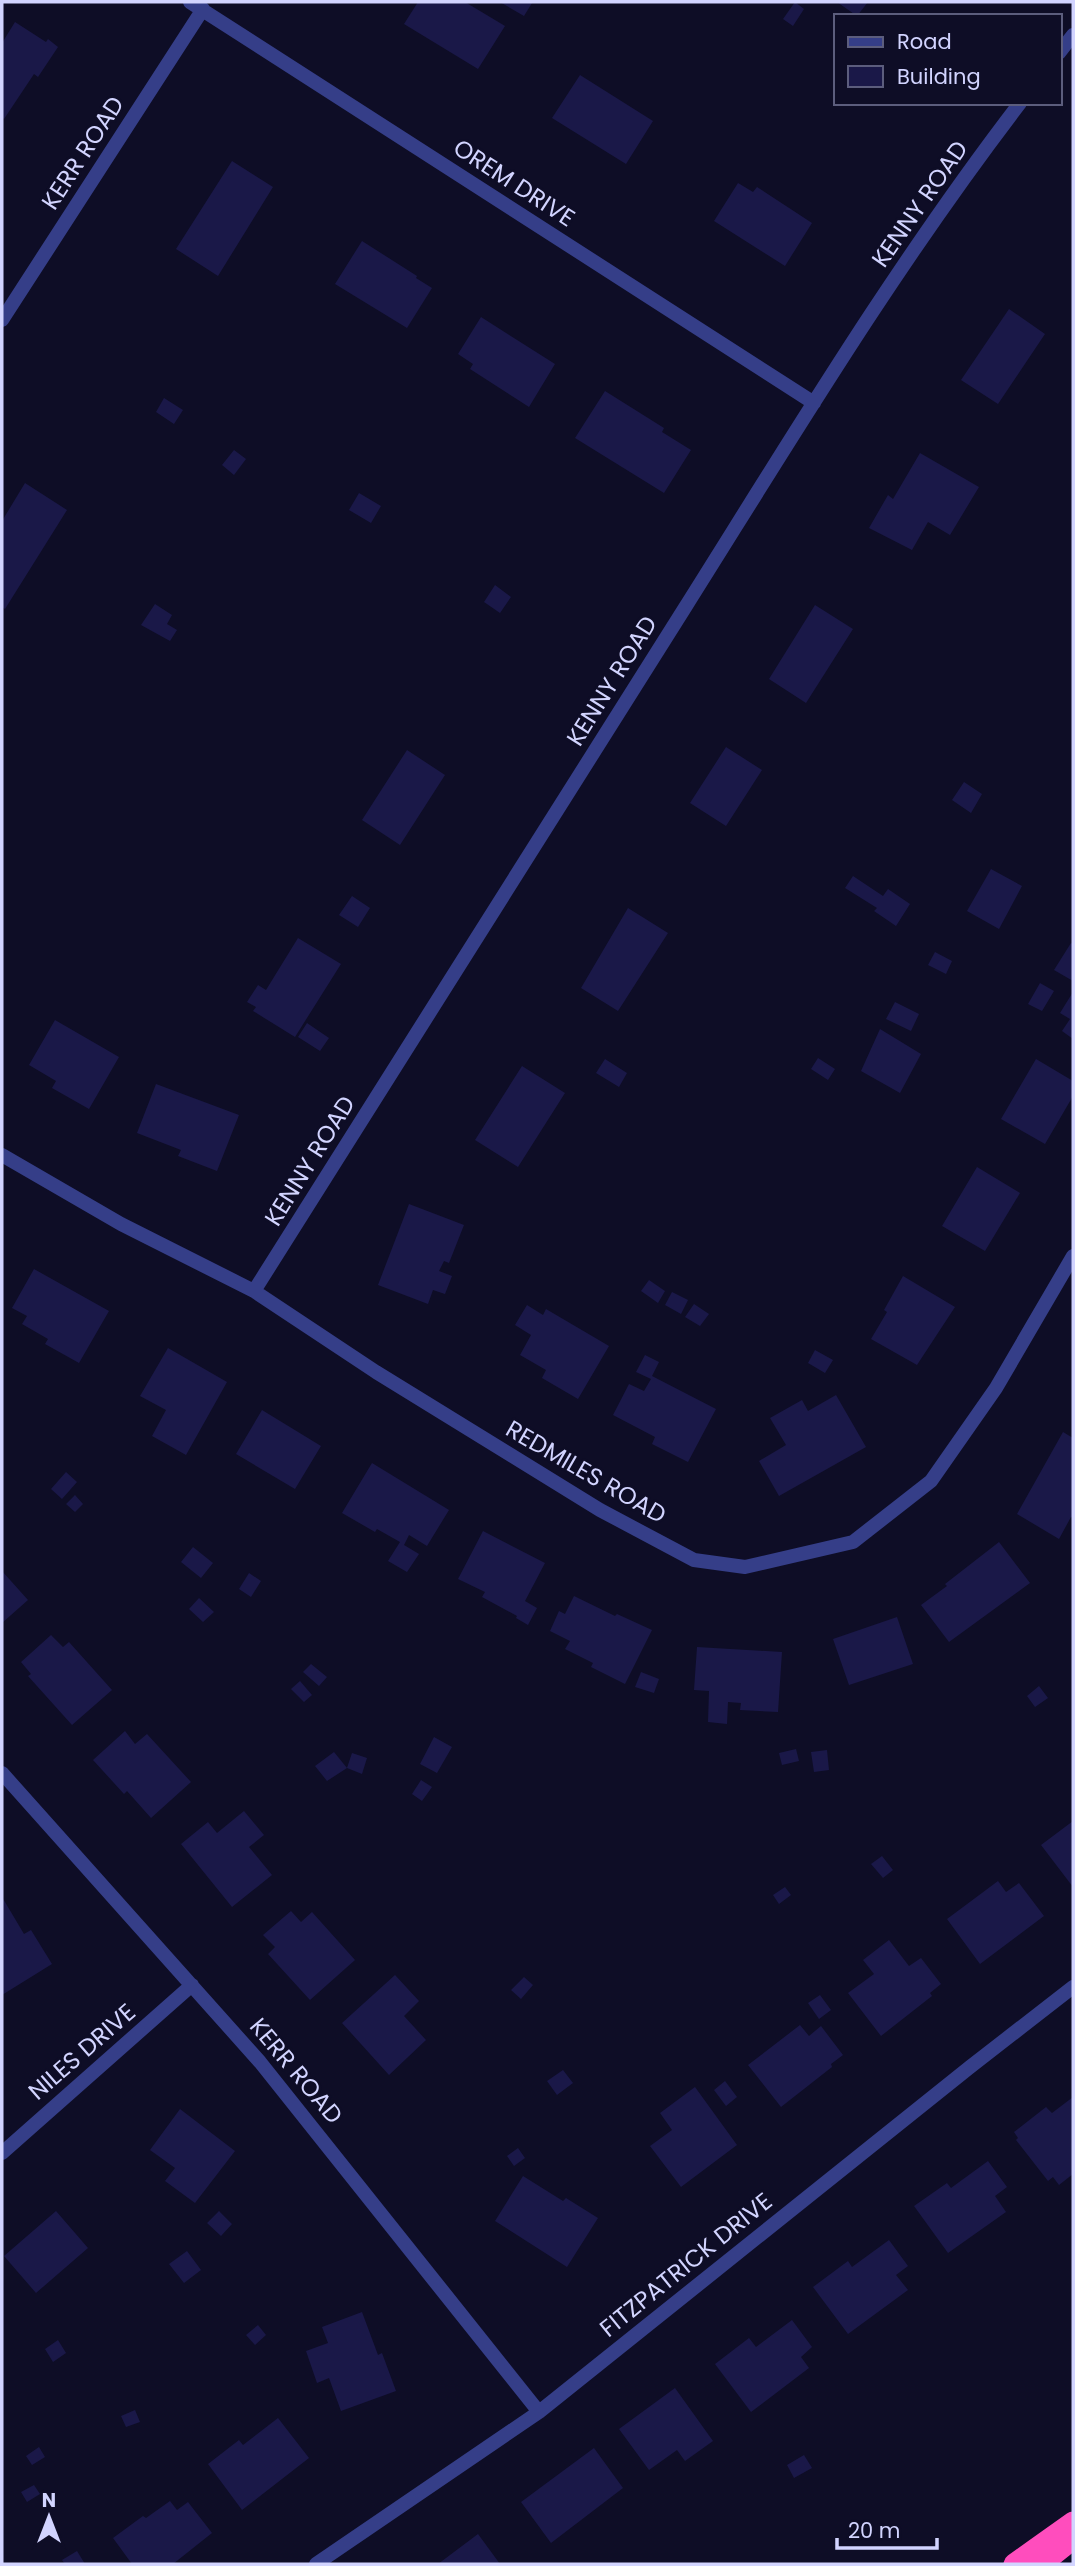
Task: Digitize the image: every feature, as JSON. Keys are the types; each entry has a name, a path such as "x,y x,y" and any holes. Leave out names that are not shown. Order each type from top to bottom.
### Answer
{"highway":[{"path":"1014,2564 1073,2522"},
{"path":"1042,2564 1073,2539"}],"street":[{"name":"KERR ROAD","path":"2,320 197,6"},
{"name":"OREM DRIVE","path":"197,6 814,403"},
{"path":"1061,50 1073,35"},
{"name":"KENNY ROAD","path":"254,1292 814,403 927,232 1018,105"},
{"name":"REDMILES ROAD","path":"2,1155 121,1224 254,1292 376,1372 600,1510 694,1560 746,1567 853,1542 931,1481 996,1388 1073,1256"},
{"name":"KERR ROAD","path":"2,1773 285,2092 539,2412"},
{"name":"NILES DRIVE","path":"2,2153 192,1985"},
{"name":"FITZPATRICK DRIVE","path":"316,2564 539,2412 1073,1987"}],"building":[{"path":"418,2 465,2 505,26 478,69 404,24"},
{"path":"500,2 530,2 532,3 524,16"},
{"path":"795,2 804,9 793,26 783,19"},
{"path":"837,2 868,2 859,14 854,14"},
{"path":"15,22 58,47 38,77 34,74 4,119 2,43"},
{"path":"580,75 653,121 626,164 552,118"},
{"path":"232,161 273,187 218,276 176,249"},
{"path":"738,183 753,192 757,187 812,223 785,266 714,221"},
{"path":"362,241 432,288 407,328 335,284"},
{"path":"1009,309 1045,334 998,404 961,380"},
{"path":"481,317 555,364 529,407 470,369 473,364 458,354"},
{"path":"605,391 664,428 662,432 691,450 664,493 575,438"},
{"path":"164,398 183,410 174,424 156,412"},
{"path":"234,450 246,459 234,475 222,465"},
{"path":"920,453 979,487 950,535 928,522 912,550 869,528 888,495 893,499"},
{"path":"25,483 67,510 5,609 2,607 2,521"},
{"path":"359,493 381,506 371,523 349,510"},
{"path":"495,585 511,597 500,613 484,602"},
{"path":"155,604 172,615 167,624 177,630 170,641 141,625"},
{"path":"815,605 853,629 806,703 769,679"},
{"path":"726,747 762,770 726,826 690,803"},
{"path":"407,750 445,775 400,845 362,820"},
{"path":"964,782 982,794 971,813 952,800"},
{"path":"991,869 1022,886 999,929 967,911"},
{"path":"853,876 883,896 888,889 910,904 896,926 874,911 877,908 845,888"},
{"path":"352,896 370,908 358,927 339,915"},
{"path":"628,908 668,933 618,1011 581,988"},
{"path":"298,938 341,964 295,1037 253,1011 256,1007 247,1002 258,985 266,990"},
{"path":"1071,943 1073,944 1073,981 1054,970"},
{"path":"935,952 952,961 946,974 928,965"},
{"path":"1040,983 1054,991 1042,1011 1028,1004"},
{"path":"1073,992 1073,1039 1062,1031 1070,1019 1060,1013"},
{"path":"895,1002 919,1014 911,1031 886,1019"},
{"path":"55,1020 119,1057 89,1109 52,1088 56,1081 29,1065"},
{"path":"307,1023 329,1038 320,1051 298,1037"},
{"path":"880,1029 921,1054 900,1093 861,1071"},
{"path":"818,1058 835,1069 828,1080 811,1069"},
{"path":"605,1059 627,1073 619,1087 596,1073"},
{"path":"1036,1059 1073,1081 1073,1096 1045,1144 1001,1119"},
{"path":"522,1066 565,1093 518,1167 475,1140"},
{"path":"156,1084 239,1115 217,1171 178,1156 181,1150 137,1133"},
{"path":"977,1167 1020,1193 985,1251 942,1226"},
{"path":"409,1204 464,1225 449,1263 444,1261 439,1271 452,1276 445,1294 433,1290 428,1304 378,1285"},
{"path":"34,1269 109,1311 79,1363 45,1344 48,1339 22,1324 27,1316 12,1308"},
{"path":"903,1276 955,1307 917,1365 871,1339"},
{"path":"649,1280 665,1291 658,1303 641,1291"},
{"path":"672,1292 688,1300 681,1314 665,1305"},
{"path":"694,1304 709,1314 700,1326 685,1317"},
{"path":"527,1305 543,1315 546,1309 609,1346 578,1399 542,1378 546,1370 520,1355 531,1335 515,1325"},
{"path":"168,1348 227,1382 186,1455 152,1436 166,1410 140,1396"},
{"path":"815,1350 833,1360 825,1373 808,1363"},
{"path":"645,1355 659,1362 652,1376 716,1409 688,1462 652,1444 655,1437 613,1415 629,1384 644,1391 651,1379 636,1372"},
{"path":"836,1395 866,1447 779,1496 759,1461 786,1445 770,1418 802,1400 808,1411"},
{"path":"262,1410 321,1446 295,1489 236,1454"},
{"path":"1063,1432 1073,1438 1073,1518 1071,1517 1059,1539 1017,1514"},
{"path":"372,1463 449,1510 427,1546 409,1535 404,1545 419,1554 407,1572 388,1561 400,1542 377,1529 375,1532 342,1513"},
{"path":"66,1472 77,1482 62,1499 51,1489"},
{"path":"75,1495 83,1504 75,1512 66,1504"},
{"path":"483,1531 545,1563 525,1601 537,1608 528,1625 482,1597 485,1592 458,1579"},
{"path":"999,1542 1030,1583 949,1642 921,1605"},
{"path":"193,1547 213,1563 201,1578 181,1562"},
{"path":"2,1571 28,1600 2,1623"},
{"path":"249,1573 261,1581 251,1597 239,1589"},
{"path":"574,1596 652,1630 625,1684 591,1667 593,1663 565,1649 570,1641 550,1631 559,1611 565,1614"},
{"path":"199,1598 214,1612 203,1622 189,1609"},
{"path":"897,1617 913,1664 849,1685 833,1639"},
{"path":"51,1635 63,1647 69,1642 112,1690 72,1725 28,1676 31,1674 21,1662"},
{"path":"697,1647 782,1652 778,1712 740,1710 741,1703 728,1702 727,1724 708,1722 709,1691 694,1690"},
{"path":"311,1664 327,1677 319,1686 303,1672"},
{"path":"641,1672 659,1679 654,1693 635,1687"},
{"path":"300,1681 312,1695 304,1702 291,1689"},
{"path":"1039,1686 1048,1698 1035,1707 1027,1696"},
{"path":"125,1731 135,1744 147,1734 191,1782 151,1818 127,1791 124,1794 93,1760"},
{"path":"434,1737 452,1747 437,1773 420,1764"},
{"path":"796,1749 799,1761 782,1765 779,1753"},
{"path":"827,1750 829,1770 814,1772 811,1752"},
{"path":"334,1752 347,1768 327,1781 315,1766"},
{"path":"352,1753 367,1758 362,1774 347,1768"},
{"path":"421,1780 432,1787 422,1801 412,1794"},
{"path":"244,1811 264,1835 249,1847 272,1875 232,1907 181,1844 208,1822 217,1833"},
{"path":"1073,1821 1073,1887 1041,1845"},
{"path":"882,1856 893,1870 883,1878 871,1864"},
{"path":"998,1881 1006,1892 1019,1883 1044,1916 980,1964 947,1919"},
{"path":"785,1887 791,1895 779,1904 773,1895"},
{"path":"2,1897 24,1934 31,1930 52,1964 2,1995"},
{"path":"291,1911 301,1922 312,1912 355,1960 310,2000 268,1954 275,1947 263,1935"},
{"path":"889,1940 909,1966 921,1958 941,1984 930,1993 932,1996 881,2036 848,1993 874,1974 863,1960"},
{"path":"395,1975 419,2001 404,2016 426,2040 389,2075 342,2023"},
{"path":"524,1977 533,1985 521,1999 511,1990"},
{"path":"820,1995 831,2010 819,2019 808,2003"},
{"path":"800,2025 809,2036 821,2026 843,2055 831,2064 832,2067 781,2107 748,2065"},
{"path":"563,2070 573,2083 557,2095 547,2081"},
{"path":"725,2081 737,2097 726,2106 714,2090"},
{"path":"695,2087 737,2145 681,2187 650,2146 672,2130 660,2113"},
{"path":"1073,2097 1073,2174 1059,2185 1053,2177 1048,2181 1016,2140 1018,2138 1014,2132 1046,2107 1052,2113"},
{"path":"180,2109 235,2151 195,2203 165,2181 175,2168 150,2150"},
{"path":"518,2148 525,2158 514,2166 507,2156"},
{"path":"988,2161 1007,2187 995,2196 1006,2212 948,2253 914,2206 947,2183 951,2188"},
{"path":"523,2176 563,2201 566,2198 598,2218 567,2267 495,2221"},
{"path":"56,2211 88,2248 36,2293 4,2256"},
{"path":"219,2211 232,2224 221,2236 207,2223"},
{"path":"889,2240 908,2266 896,2275 908,2290 848,2334 813,2287 848,2261 852,2267"},
{"path":"187,2251 201,2270 184,2283 169,2264"},
{"path":"362,2312 378,2355 382,2353 396,2391 341,2411 329,2378 317,2383 306,2351 328,2343 322,2327"},
{"path":"792,2320 812,2347 801,2357 809,2368 751,2412 715,2364 749,2338 756,2347"},
{"path":"258,2325 266,2335 255,2345 246,2335"},
{"path":"58,2340 66,2353 53,2362 45,2349"},
{"path":"675,2388 713,2441 685,2461 677,2450 649,2470 619,2429"},
{"path":"135,2410 140,2422 126,2427 121,2416"},
{"path":"278,2418 309,2458 242,2510 208,2464 239,2440 243,2445"},
{"path":"39,2447 45,2457 32,2465 26,2456"},
{"path":"594,2448 623,2488 551,2543 521,2502"},
{"path":"804,2455 812,2468 794,2478 787,2465"},
{"path":"34,2485 40,2494 27,2502 21,2492"},
{"path":"170,2501 177,2510 188,2502 212,2533 173,2564 132,2564 113,2538 143,2516 146,2518"},
{"path":"478,2534 500,2564 438,2564"},
{"path":"77,2551 85,2564 65,2564 62,2560"}]}
